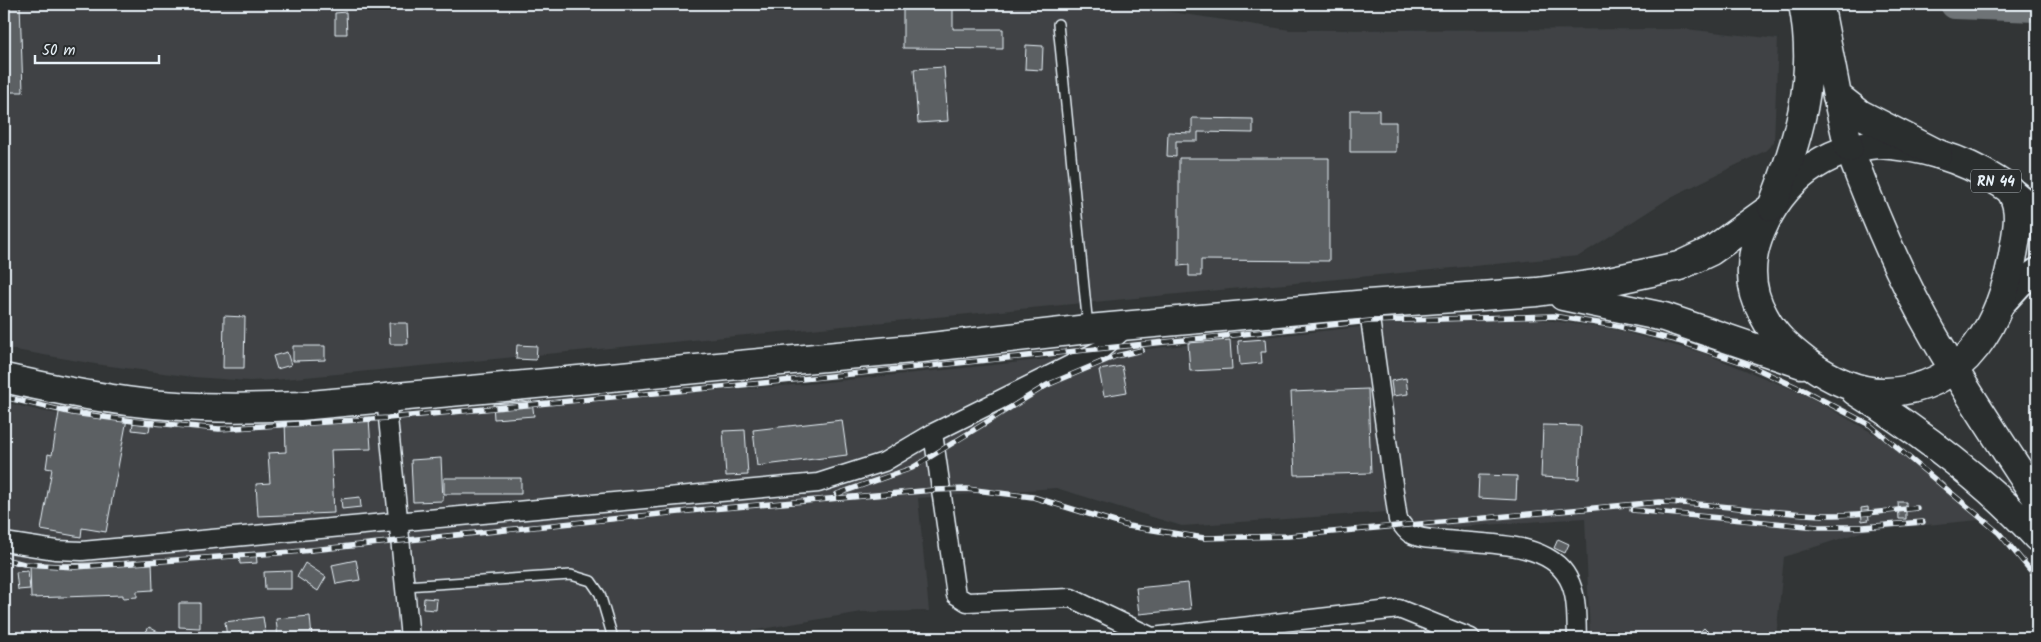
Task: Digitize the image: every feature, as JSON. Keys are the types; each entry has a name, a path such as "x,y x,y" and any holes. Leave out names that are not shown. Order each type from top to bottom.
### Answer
{"main road":[{"name":"RN 44","path":"1803,4 1817,35 1837,96 1849,148 1882,231 1933,334 1978,408 2037,498"},
{"name":"RN 44","path":"1820,4 1808,91 1794,146 1754,250 1752,264 1754,289 1764,316 1784,344 1828,375 1902,422 1969,472 2037,537"},
{"path":"1837,96 1867,118 1938,154"},
{"name":"RN 44","path":"1772,207 1797,179 1816,164 1849,148 1878,144 1896,145 1938,154 1974,168 2012,191 2017,210 2016,238 2012,262 1994,318 1978,346 1955,369 1923,386 1903,391 1874,392 1828,375"},
{"path":"1797,179 1812,173 1829,171 1864,188"},
{"path":"2012,191 2037,211"},
{"path":"4,378 114,400 248,409 300,406 912,349 1088,329 1368,304 1537,292 1595,284 1679,266 1711,252 1772,207"},
{"path":"1978,408 1978,366 1994,318 2020,284 2037,271"},
{"path":"1537,292 1664,317 1828,375"},
{"path":"1903,391 1919,381 1930,357 1933,334"}],"street":[{"path":"1368,304 1398,520 1410,534 1430,539 1524,548 1540,553 1555,563 1568,577 1574,598 1577,638"},
{"path":"4,542 56,550 82,550 818,483 884,462 933,433 1102,349 1128,326"},
{"path":"386,398 400,520 410,638"},
{"path":"933,433 956,595 967,602 1071,598 1152,637 1399,609 1471,638"}],"lane":[{"path":"1058,24 1088,329"},
{"path":"406,586 571,576 591,581 600,594 612,638"}],"shaded area":[{"path":"4,4 1119,4 1290,30 1685,29 1778,39 1774,142 1765,151 1671,197 1579,256 274,380 249,381 193,377 95,364 4,348"},
{"path":"1438,319 1538,319 1613,329 1703,353 1804,394 1892,444 1979,520 1864,531 1784,557 1776,638 1590,638 1585,518 1414,530 1387,512 1182,526 1056,488 918,498 929,611 862,612 709,638 4,638 4,402 41,411 121,424 213,428 807,384"}],"building":[{"path":"4,4 20,4 23,92 4,92"},
{"path":"903,4 953,4 953,29 1003,29 1003,49 903,48"},
{"path":"346,12 347,34 335,34 335,13"},
{"path":"1026,45 1043,46 1042,70 1025,69"},
{"path":"944,67 948,121 918,123 914,69"},
{"path":"1350,110 1379,110 1379,122 1396,122 1396,152 1350,152"},
{"path":"1192,118 1253,119 1253,133 1198,132 1198,141 1176,141 1176,157 1167,156 1168,132 1192,133"},
{"path":"1179,158 1329,158 1329,261 1201,260 1201,276 1189,276 1189,265 1179,266"},
{"path":"224,316 245,317 244,368 223,368"},
{"path":"389,323 407,323 408,344 390,344"},
{"path":"1265,339 1266,352 1261,352 1262,363 1240,365 1238,341"},
{"path":"1230,340 1232,369 1190,371 1188,343"},
{"path":"517,345 537,346 536,360 516,359"},
{"path":"293,346 325,346 325,360 293,361"},
{"path":"287,352 291,365 277,369 273,356"},
{"path":"1122,366 1127,392 1104,396 1099,370"},
{"path":"1406,378 1408,394 1393,396 1391,381"},
{"path":"1368,389 1371,473 1295,475 1291,392"},
{"path":"532,401 534,416 494,419 493,404"},
{"path":"60,407 127,419 106,532 82,528 81,537 41,530 52,469 46,468 48,454 52,455"},
{"path":"369,418 371,449 331,450 334,513 258,516 256,484 270,483 268,453 286,452 285,421"},
{"path":"842,420 847,455 757,466 753,430"},
{"path":"133,423 150,425 149,432 132,430"},
{"path":"1543,425 1581,426 1579,479 1541,477"},
{"path":"745,430 748,475 726,476 723,431"},
{"path":"441,458 443,501 413,502 411,460"},
{"path":"1479,475 1517,476 1516,500 1478,498"},
{"path":"444,478 521,478 521,494 444,494"},
{"path":"360,497 361,507 342,509 341,499"},
{"path":"1898,502 1906,502 1906,519 1899,519"},
{"path":"1868,507 1869,520 1862,521 1861,508"},
{"path":"1558,539 1569,544 1565,553 1554,548"},
{"path":"256,552 257,563 240,564 239,553"},
{"path":"356,560 360,580 336,584 332,565"},
{"path":"152,561 153,590 137,591 137,597 123,598 123,595 31,598 30,565"},
{"path":"305,563 326,577 318,591 297,577"},
{"path":"28,571 30,589 18,590 16,572"},
{"path":"291,571 291,589 265,589 264,572"},
{"path":"1188,583 1191,609 1139,614 1136,588"},
{"path":"424,598 437,599 436,610 423,609"},
{"path":"179,603 200,603 200,628 179,627"},
{"path":"310,616 312,638 278,638 276,619"},
{"path":"263,617 266,638 227,638 225,622"},
{"path":"149,627 167,637 167,638 142,638"},
{"path":"1704,628 1714,638 1693,638"},
{"path":"1951,634 1960,638 1947,638"}],"waterway":[{"path":"1955,4 2037,7"}],"railway":[{"path":"4,397 73,413 219,429 388,418 763,383 1370,321 1553,316 1617,326 1678,341 1744,363 1805,391 1870,425 1999,533 2037,578"},
{"path":"837,494 912,468 1047,385 1116,356 1142,350"},
{"path":"4,559 24,564 75,567 292,552 699,510 934,490 967,489 1033,497 1128,526 1204,538 1288,536 1659,502 1822,515 1858,514 1917,508"},
{"path":"1632,510 1818,527 1863,527 1923,522"}]}
